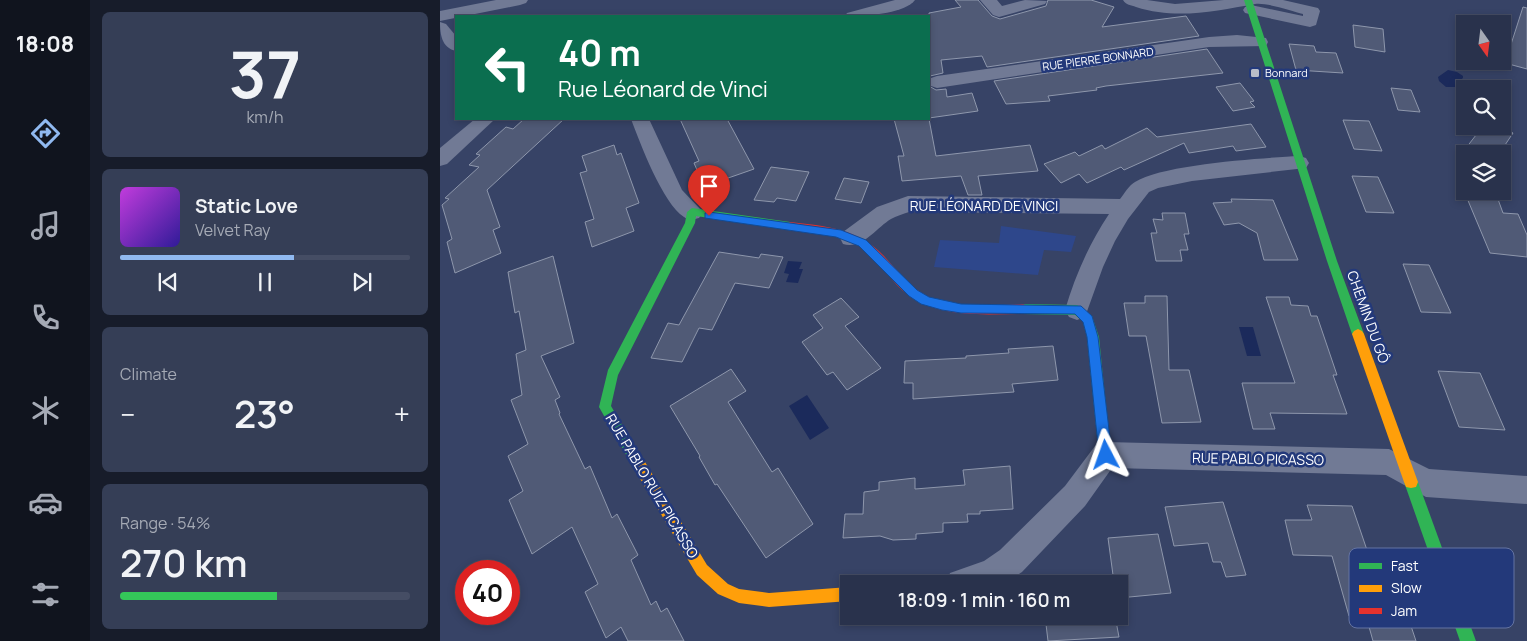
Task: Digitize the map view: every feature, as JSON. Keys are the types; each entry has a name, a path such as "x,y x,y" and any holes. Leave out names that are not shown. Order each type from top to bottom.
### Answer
{"street":[{"path":"440,16 520,0"},
{"path":"857,15 907,0"},
{"path":"988,0 999,12 1039,1"},
{"path":"1131,0 1164,10 1189,10 1252,3"},
{"name":"CHEMIN DU GÔ","path":"1252,3 1260,42 1332,262 1435,548"},
{"path":"440,26 455,45"},
{"name":"RUE PIERRE BONNARD","path":"936,82 1209,42 1237,40 1260,42"},
{"path":"440,159 485,120"},
{"path":"640,120 674,194 692,212 726,219 838,233 863,243 913,293 925,300 961,308 1077,310 1088,319 1093,337 1106,455 1075,496 1011,561 989,575"},
{"path":"1077,310 1081,294 1101,245 1126,207 1143,186 1176,176 1300,163"},
{"name":"RUE LÉONARD DE VINCI","path":"851,238 884,213 908,204 1126,207"},
{"name":"RUE PABLO RUIZ PICASSO","path":"692,212 690,223 612,374 605,407 702,570 725,591 749,600 840,595"},
{"name":"RUE PABLO PICASSO","path":"1106,455 1388,462 1426,482 1527,490"},
{"name":"CHEMIN DU GÔ","path":"1463,628 1468,641"}],"shaded area":[{"path":"1448,70 1457,72 1463,78 1456,80 1456,87 1446,87 1439,81 1438,77"},
{"path":"1001,226 1076,236 1071,252 1044,250 1038,275 934,267 940,240 999,243"},
{"path":"788,261 802,262 799,269 803,269 798,283 786,282 789,274 784,273"},
{"path":"1239,327 1253,327 1261,356 1247,356"},
{"path":"807,395 829,428 810,440 789,406"}],"building":[{"path":"955,0 978,0 992,16 1000,19 1046,6 1048,0 1091,0 1114,7 1102,27 1186,16 1199,36 987,67 982,56 941,60 943,73 930,76 929,13 961,7"},
{"path":"1523,7 1527,8 1527,69 1511,65 1511,44"},
{"path":"1353,25 1383,29 1385,52 1355,47"},
{"path":"1289,44 1314,46 1316,52 1336,53 1343,73 1296,70"},
{"path":"1207,49 1223,73 1106,86 1096,88 1097,90 1048,96 1050,101 1006,104 994,81"},
{"path":"1240,83 1254,101 1250,102 1255,107 1233,111 1216,87"},
{"path":"930,87 936,90 946,89 947,97 972,93 978,111 930,118"},
{"path":"1391,88 1411,90 1420,112 1398,110"},
{"path":"523,120 563,120 487,190 500,227 493,230 501,253 455,273 447,242 452,239 442,205 449,199 445,198 479,167 469,165 480,155 476,154 506,127 513,129"},
{"path":"680,120 728,120 754,169 711,184 703,184 694,163 699,161"},
{"path":"894,120 929,120 936,156 1030,145 1038,171 978,176 982,195 968,195 961,176 902,181 898,156 904,156"},
{"path":"1343,120 1369,121 1382,151 1354,149"},
{"path":"1251,124 1266,147 1236,151 1233,146 1189,153 1184,143 1124,170 1121,167 1087,183 1079,174 1061,183 1044,164 1075,152 1079,156 1102,145 1105,149 1147,128 1157,137"},
{"path":"1511,132 1513,133 1505,145 1468,145 1476,135 1511,135"},
{"path":"614,145 617,155 621,153 639,203 626,208 634,231 592,247 585,222 594,219 580,173 587,171 582,156"},
{"path":"771,167 809,172 796,201 777,198 774,202 754,200"},
{"path":"1352,176 1378,177 1394,213 1366,212"},
{"path":"844,178 869,182 861,203 835,199"},
{"path":"1231,199 1273,200 1298,260 1264,260 1257,233 1239,223 1224,225 1213,203 1232,202"},
{"path":"1468,200 1498,200 1503,213 1518,214 1527,235 1527,257 1490,253"},
{"path":"1162,213 1185,213 1189,234 1184,234 1188,250 1180,250 1182,261 1156,261 1151,233 1157,233 1153,219 1163,220"},
{"path":"719,252 759,258 761,254 783,257 769,288 735,283 712,330 699,328 682,362 651,358 668,323 679,325"},
{"path":"553,256 574,343 541,356 560,397 555,400 559,414 585,469 590,466 612,518 617,514 638,555 631,560 651,605 656,601 661,612 667,608 684,641 628,641 621,627 606,638 585,592 598,584 572,527 532,554 509,500 523,491 508,456 528,444 511,400 522,395 516,354 526,350 519,311 515,313 508,272"},
{"path":"1403,264 1429,265 1451,313 1421,312"},
{"path":"1145,296 1167,296 1169,370 1189,370 1201,422 1162,423 1146,336 1129,336 1124,303 1145,303"},
{"path":"1266,297 1289,297 1291,305 1308,306 1311,316 1317,316 1337,375 1333,375 1347,414 1270,413 1275,429 1253,429 1242,383 1295,383"},
{"path":"841,298 859,317 845,326 881,368 847,390 833,372 827,375 802,342 823,328 813,315"},
{"path":"1053,346 1058,380 1012,384 1014,392 913,399 913,383 904,383 905,361 966,358 966,356 1009,353 1008,349"},
{"path":"731,369 746,391 728,402 772,472 778,468 813,524 766,558 717,484 715,485 670,406"},
{"path":"1438,371 1480,373 1505,430 1459,427"},
{"path":"1010,466 1013,509 980,511 980,514 967,514 968,522 943,523 943,532 916,534 916,539 893,540 880,536 843,538 845,514 863,514 864,492 879,490 879,482 915,478 915,489 965,485 963,470"},
{"path":"1223,502 1246,575 1226,577 1221,562 1213,562 1208,543 1174,546 1165,507"},
{"path":"1307,505 1352,506 1366,548 1349,548 1349,616 1332,556 1293,555 1285,520 1312,520"},
{"path":"1158,534 1171,593 1128,597 1128,575 1113,575 1108,538"},
{"path":"1046,625 1117,625 1119,637 1048,641"},
{"path":"1369,628 1412,628 1416,641 1373,641"}],"traffic: fast":[{"path":"1248,0 1332,261 1358,334"},
{"path":"637,461 605,407 612,374 690,223 692,212 790,226"},
{"path":"1023,309 1077,310 1088,319 1093,337 1105,455"},
{"path":"1411,482 1435,548"},
{"path":"1463,628 1468,641"}],"traffic: slow":[{"path":"1358,334 1411,482"},
{"path":"637,461 702,570 723,589 739,596 769,600 840,595"}],"traffic: jam":[{"path":"790,226 828,230 855,238 879,257 900,281 916,295 936,304 973,310 1023,309"}],"place":[{"name":"Bonnard","path":"1255,73"}],"route":[{"path":"709,216 838,233 863,243 913,293 942,306 1077,310 1088,319 1093,337 1106,455"}]}
